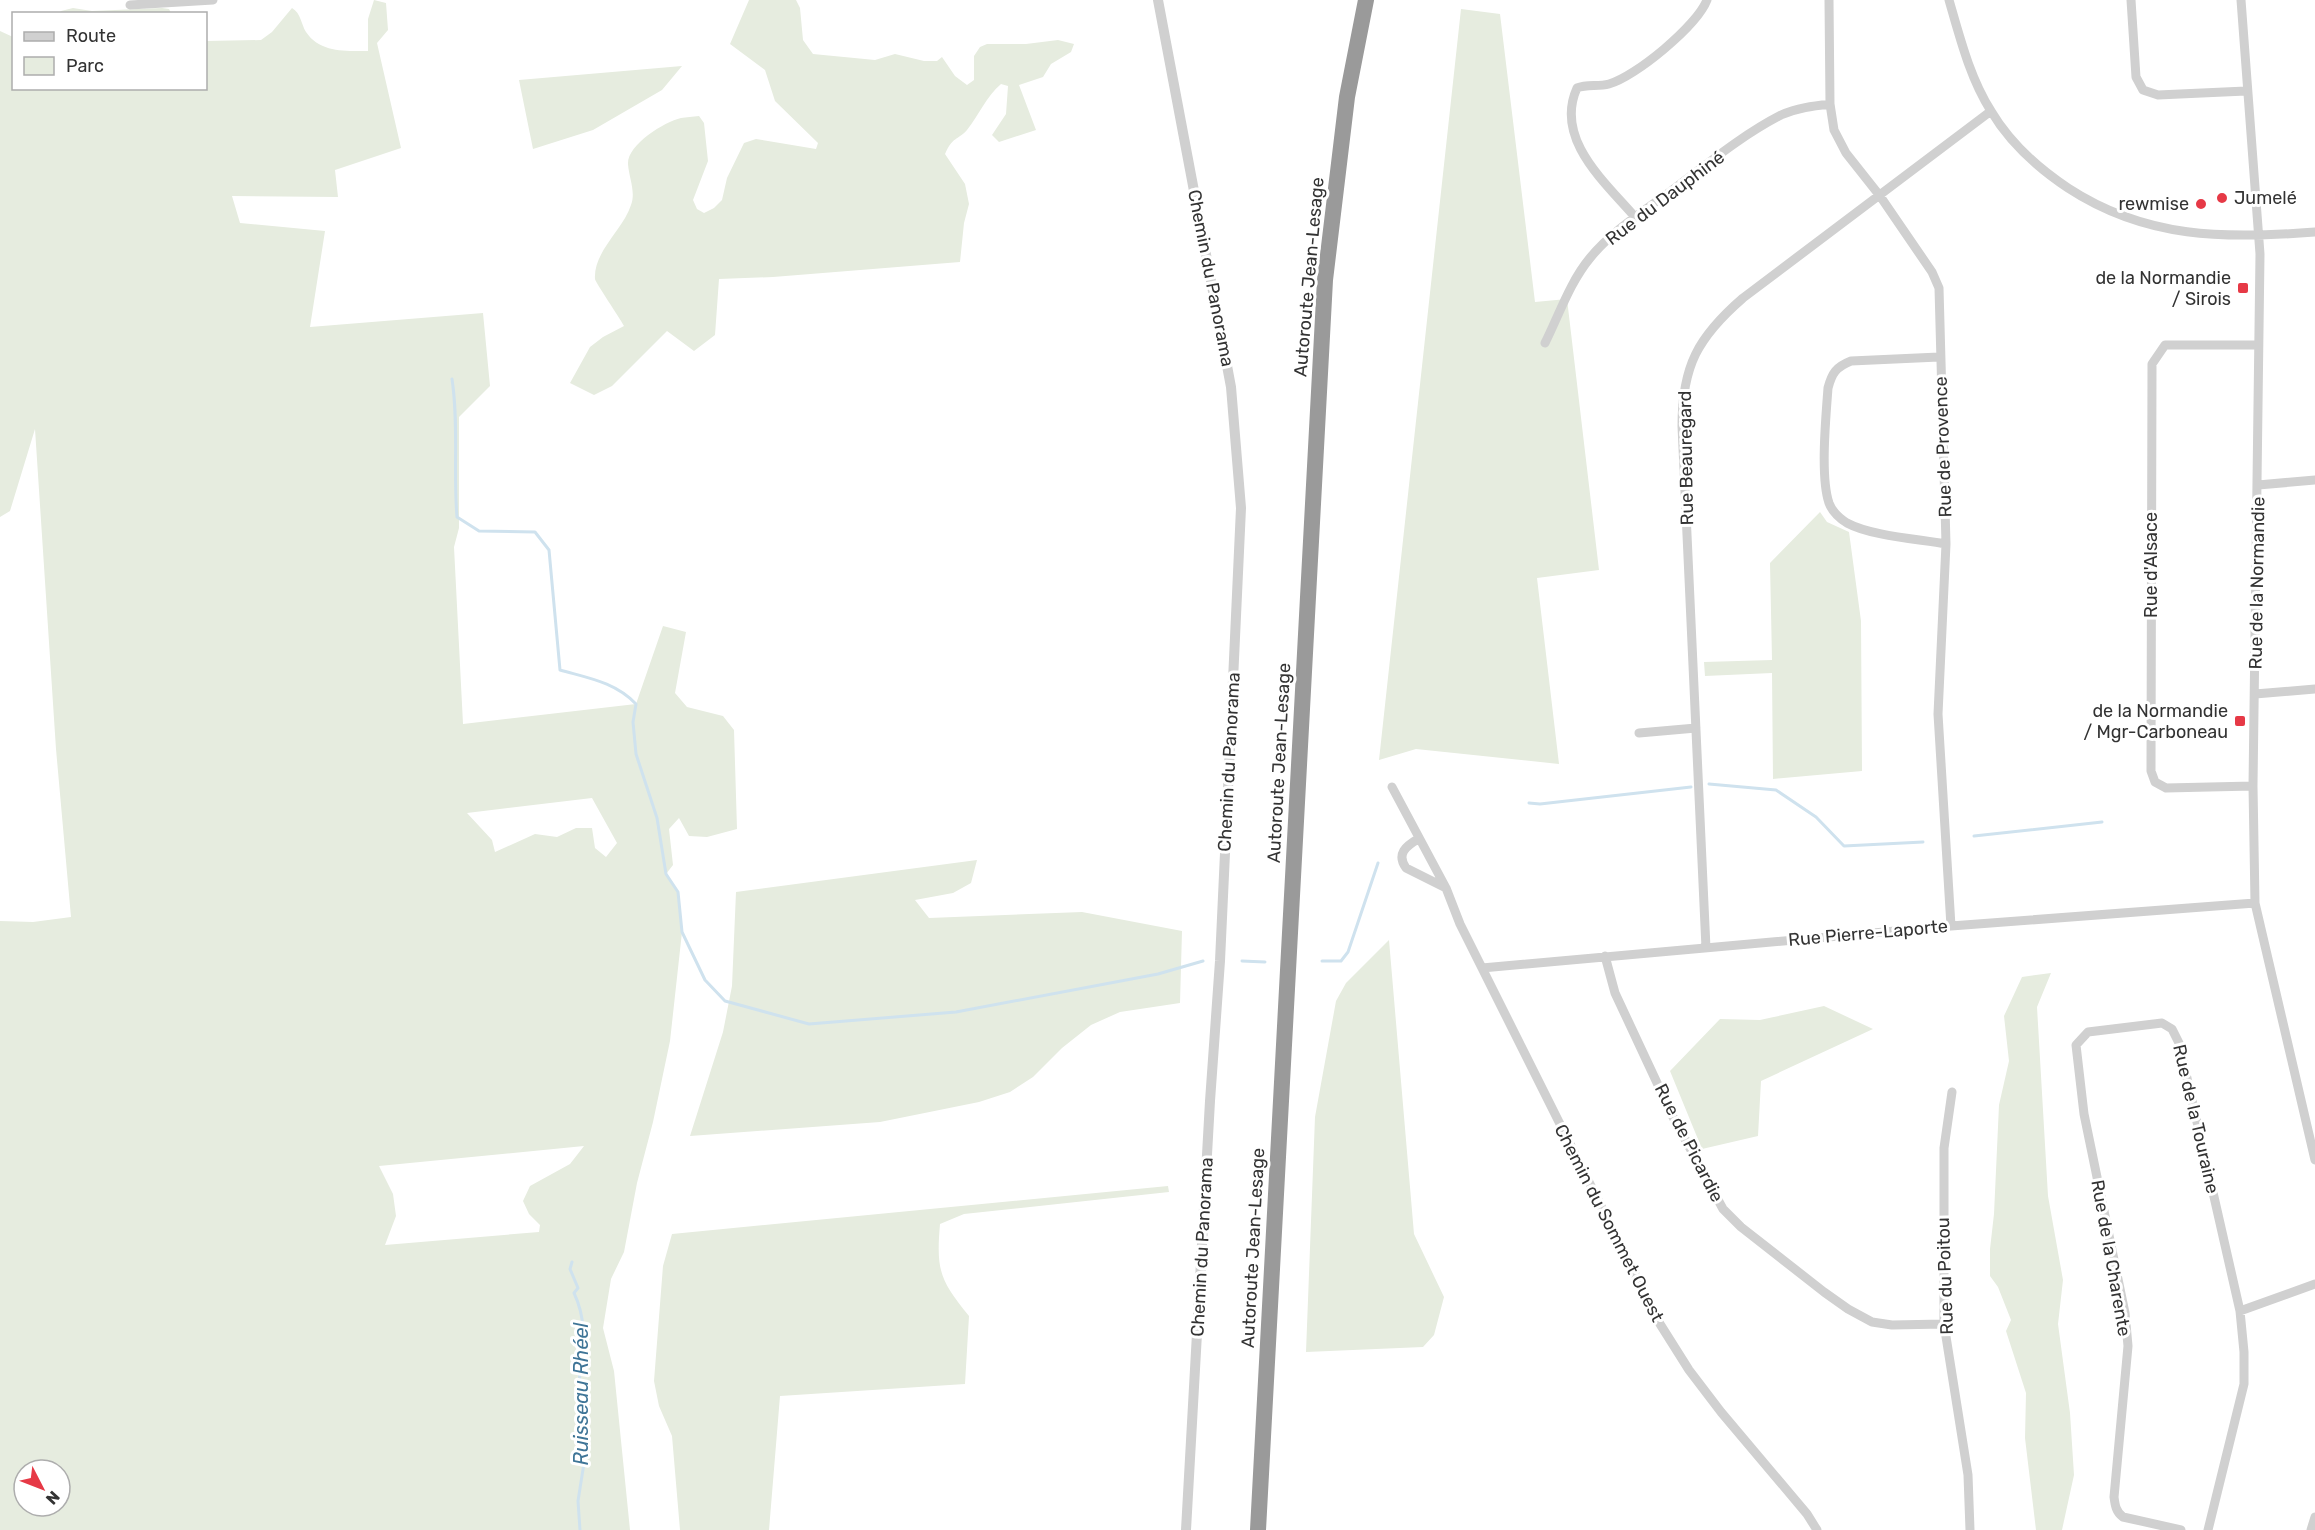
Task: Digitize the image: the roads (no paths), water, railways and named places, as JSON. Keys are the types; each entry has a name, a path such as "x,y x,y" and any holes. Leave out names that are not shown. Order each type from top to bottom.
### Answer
{"highway":[{"name":"Autoroute Jean-Lesage","path":"1258,1530 1325,280 1347,97 1366,0"}],"street":[{"path":"130,5 213,0"},
{"name":"Chemin du Panorama","path":"1158,0 1231,387 1241,508 1220,961 1186,1530"},
{"path":"1635,217 1582,155 1574,135 1570,107 1577,88 1584,85 1593,87 1611,84 1625,77 1680,37 1698,18 1707,0"},
{"name":"Rue de Provence","path":"1829,0 1830,104 1834,130 1846,153 1880,196 1932,272 1939,288 1939,357 1946,544 1938,714 1951,926"},
{"path":"1950,0 1965,56 1991,111 2038,168 2082,197 2103,209 2152,226 2182,232 2260,237 2315,232"},
{"path":"2131,0 2136,77 2143,90 2158,95 2246,91"},
{"name":"Rue de la Normandie","path":"2241,0 2246,91 2260,237 2253,786 2254,903 2315,1160"},
{"name":"Rue du Dauphiné","path":"1545,343 1577,276 1590,257 1635,217 1759,128 1782,115 1805,106 1830,104"},
{"name":"Rue Beauregard","path":"1706,948 1682,426 1683,395 1691,364 1705,337 1730,309 1991,111"},
{"name":"Rue d'Alsace","path":"2253,786 2166,788 2155,782 2151,771 2152,364 2165,345 2258,345"},
{"path":"1939,357 1851,361 1839,366 1831,375 1828,388 1826,474 1829,503 1835,514 1848,523 1862,529 1946,544"},
{"path":"2258,485 2315,480"},
{"path":"2255,694 2315,689"},
{"path":"1639,733 1696,728"},
{"name":"Chemin du Sommet Ouest","path":"1392,787 1446,888 1460,924 1660,1324 1689,1370 1720,1412 1792,1496 1817,1530"},
{"path":"1418,839 1405,847 1401,855 1402,863 1406,868 1446,888"},
{"name":"Rue Pierre-Laporte","path":"1482,968 1951,926 2254,903"},
{"name":"Rue de Picardie","path":"1605,956 1615,993 1673,1117 1723,1209 1756,1239 1824,1292 1872,1322 1892,1325 1944,1324"},
{"name":"Rue de la Touraine","path":"2076,1044 2088,1032 2162,1023 2168,1025 2176,1034 2240,1311 2244,1352 2244,1384 2208,1530"},
{"name":"Rue de la Charente","path":"2076,1044 2084,1114 2125,1313 2127,1336 2114,1497 2116,1510 2123,1517 2181,1530"},
{"name":"Rue du Poitou","path":"1952,1092 1944,1148 1944,1324 1968,1475 1970,1530"},
{"path":"2240,1311 2315,1284"},
{"path":"2312,1530 2315,1517"}],"waterway":[{"path":"452,379 457,517 479,531 535,532 549,550 560,670 591,678 610,686 636,704 633,722 636,754 657,818 666,874 678,892 682,932 705,980 725,1001 809,1024 956,1012 1158,974 1203,961"},
{"path":"1709,784 1776,790 1816,817 1844,846 1923,842"},
{"path":"1529,803 1540,804 1691,787"},
{"path":"1974,836 2102,822"},
{"path":"1322,961 1341,961 1348,952 1378,863"},
{"path":"1242,961 1265,962"},
{"name":"Ruisseau Rhéel","path":"572,1262 570,1269 578,1288 574,1293 582,1320 584,1339 579,1366 584,1463 578,1501 580,1530"}],"place":[{"name":"Jumelé","path":"2222,198"},
{"name":"rewmise","path":"2201,204"},
{"name":"de la Normandie / Sirois","path":"2243,288"},
{"name":"de la Normandie / Mgr-Carboneau","path":"2240,721"}]}
